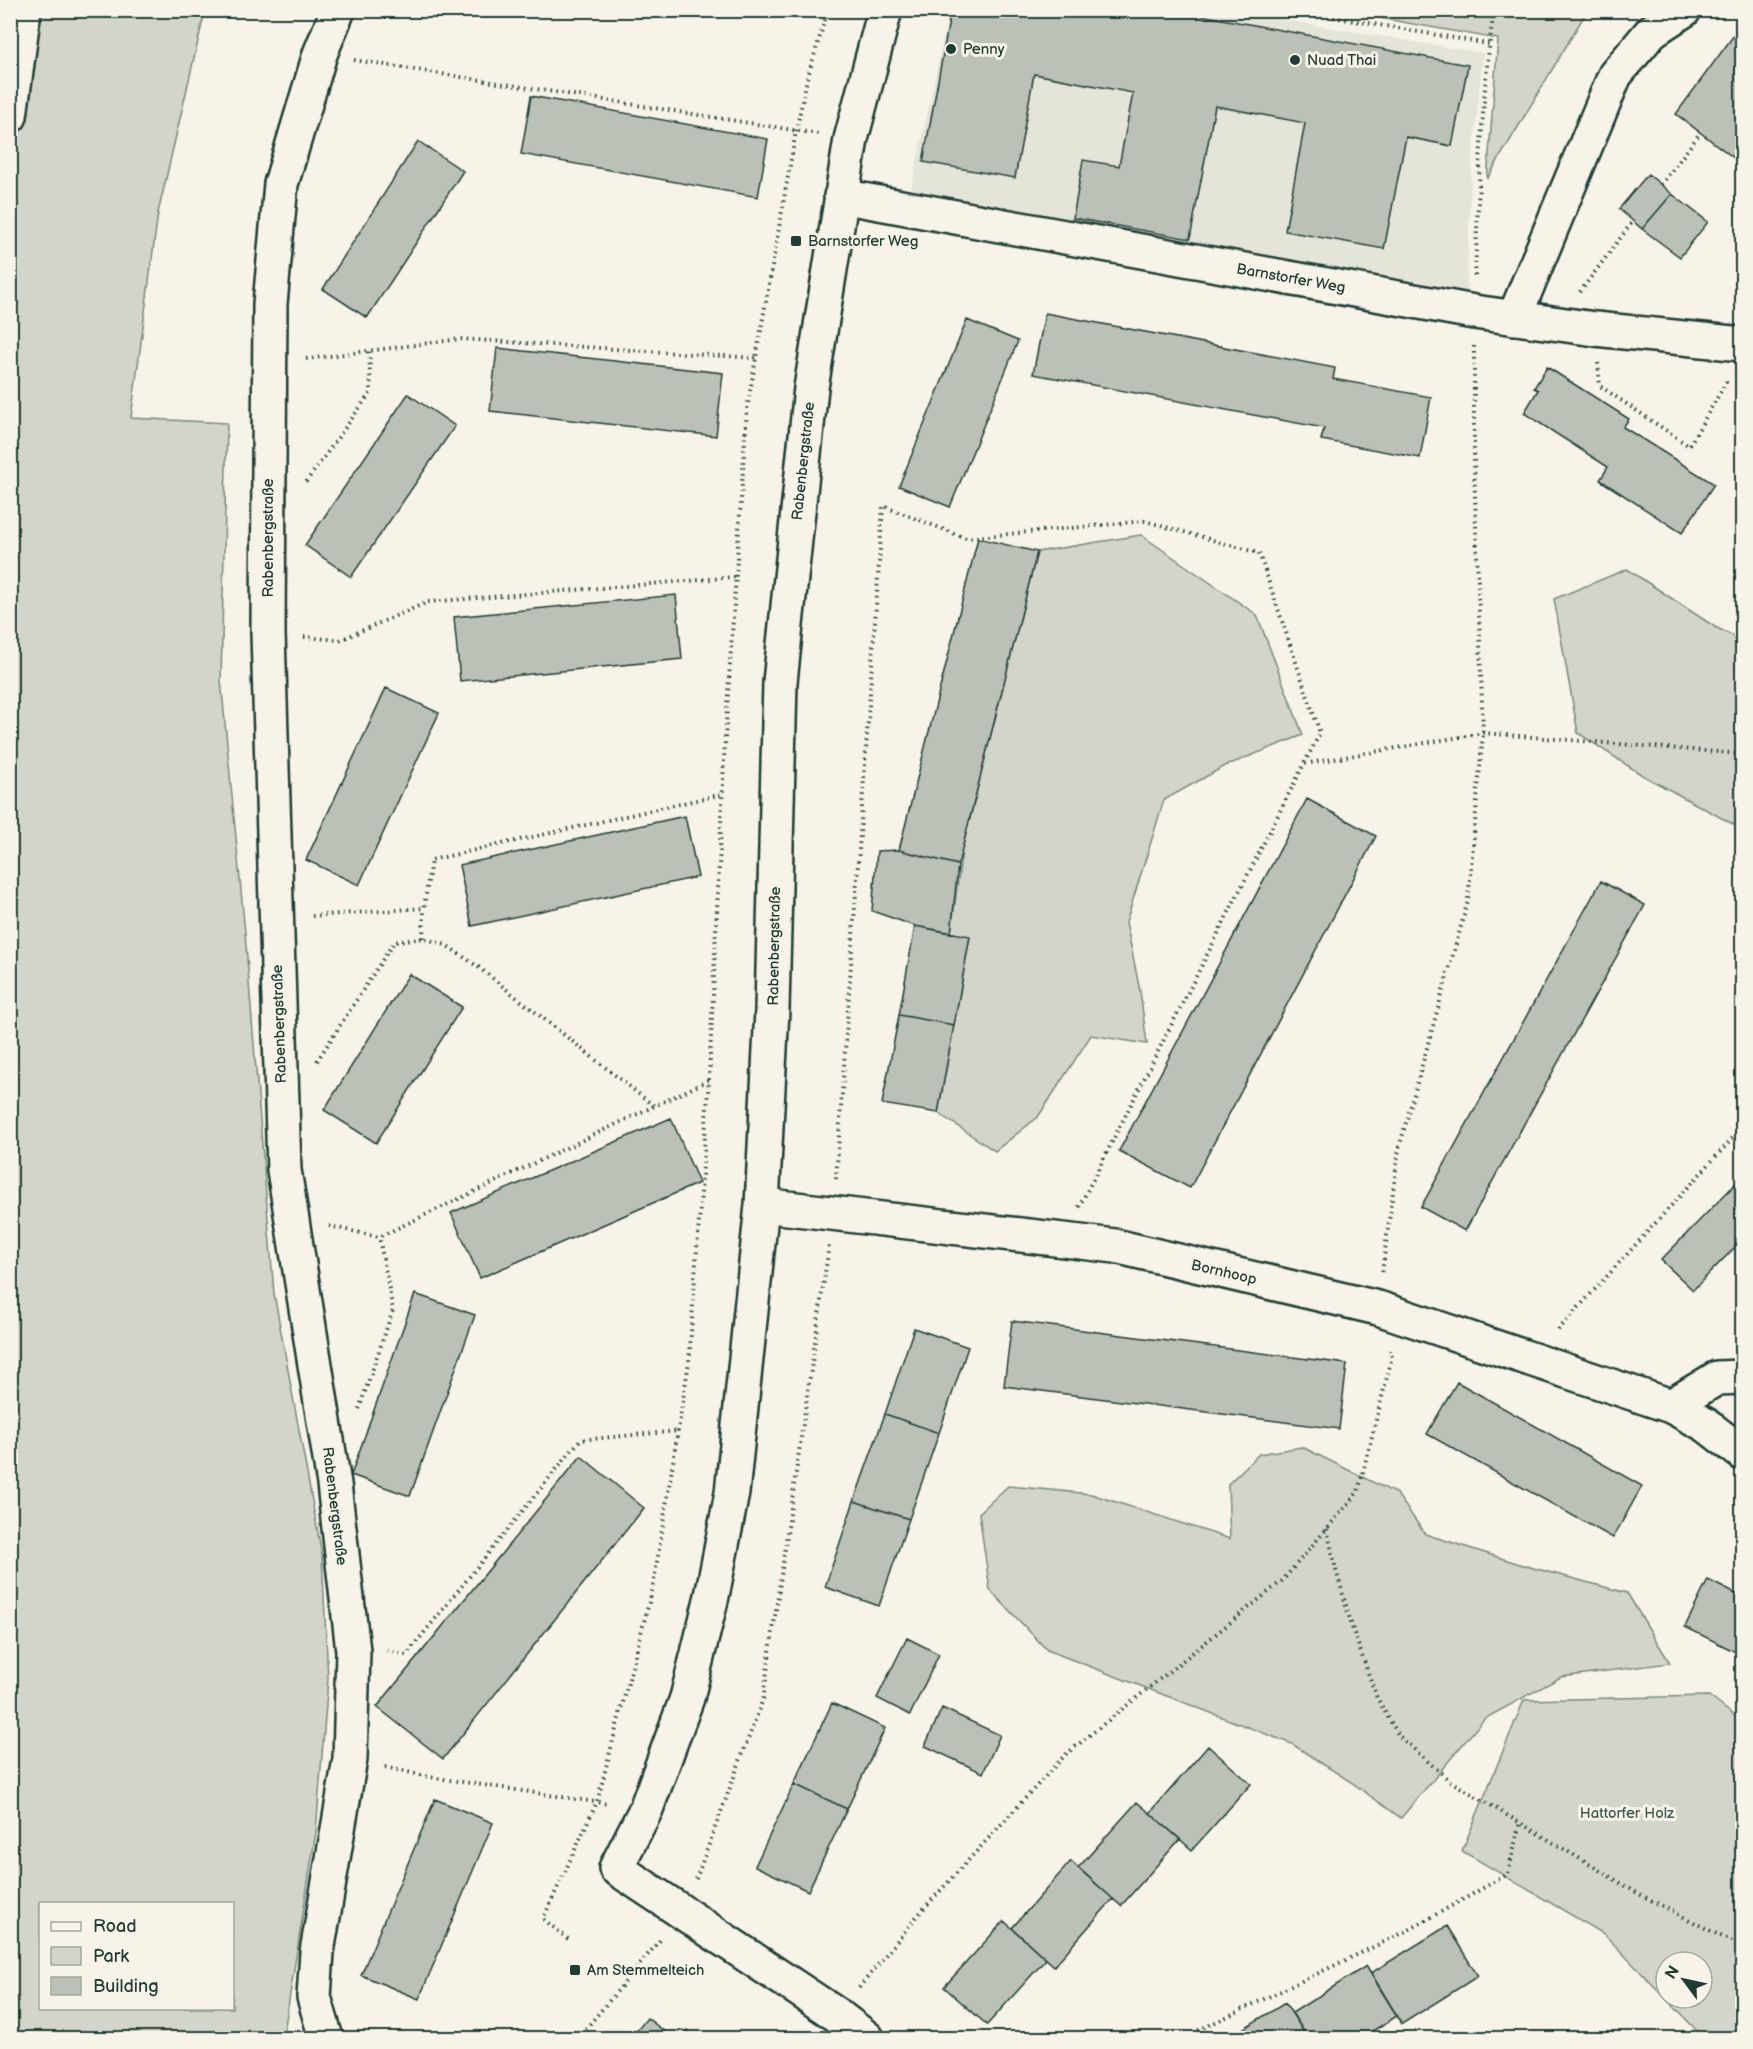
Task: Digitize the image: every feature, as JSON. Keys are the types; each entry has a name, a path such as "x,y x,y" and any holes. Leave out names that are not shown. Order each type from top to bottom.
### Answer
{"street":[{"path":"10,116 24,10"},
{"name":"Rabenbergstraße","path":"326,2038 314,1997 317,1952 350,1758 352,1641 334,1484 284,1170 267,633 270,304 282,176 320,54 338,10"},
{"name":"Rabenbergstraße","path":"683,1913 616,1868 646,1809 687,1698 712,1596 732,1493 762,1205 772,1010 780,682 811,388 841,196 851,140 885,10"},
{"path":"1514,318 1615,75 1652,31 1684,10"},
{"name":"Barnstorfer Weg","path":"841,196 1474,312 1595,329 1743,344"},
{"name":"Bornhoop","path":"762,1205 1115,1246 1378,1308 1671,1406 1706,1425 1743,1453"},
{"path":"1671,1406 1717,1378 1743,1377"},
{"path":"683,1913 837,2015 867,2038"}],"path":[{"path":"568,1939 543,1919 597,1802 653,1587 689,1362 709,1080 723,794 747,409 796,131 807,80 828,10"},
{"path":"1292,10 1489,44"},
{"path":"837,2015 917,1916 1065,1755 1282,1581 1358,1492 1392,1357 1378,1308 1399,1148 1468,901 1483,733 1474,464 1474,312 1481,141 1494,10"},
{"path":"320,54 851,140"},
{"path":"1661,185 1700,133"},
{"path":"1556,324 1633,221"},
{"path":"1595,329 1600,386 1689,446 1731,374"},
{"path":"269,364 460,339 756,358"},
{"path":"302,486 371,392 369,351"},
{"path":"578,2038 683,1913 763,1699 834,1213 883,506 966,538 1145,521 1259,553 1320,733 1062,1240"},
{"path":"267,633 340,640 428,602 736,577"},
{"path":"1304,764 1483,733 1743,754"},
{"path":"423,938 424,908 431,860 723,794"},
{"path":"276,919 424,908"},
{"path":"313,1067 394,942 423,938 446,945 477,966 654,1106"},
{"path":"291,1218 379,1237 709,1080"},
{"path":"1531,1359 1743,1128"},
{"path":"356,1418 393,1310 379,1237"},
{"path":"352,1641 406,1655 580,1440 678,1431"},
{"path":"1327,1528 1353,1630 1377,1698 1400,1736 1450,1781 1639,1894 1743,1947"},
{"path":"350,1758 430,1777 646,1809"},
{"path":"1182,2038 1407,1931 1508,1874 1520,1822"}],"shaded area":[{"path":"949,11 1229,11 1483,53 1471,176 1466,305 908,203"}],"green space":[{"path":"32,11 205,11 158,213 131,418 227,423 221,680 245,933 274,1294 322,1555 328,1679 316,1832 283,2038 11,2038 11,206"},
{"path":"1340,11 1587,11 1487,179 1498,39"},
{"path":"1141,535 1257,615 1303,735 1225,766 1164,800 1126,922 1140,991 1147,1044 1091,1035 1038,1117 995,1151 938,1113 970,937 951,933 962,850 1037,552"},
{"path":"1627,569 1715,627 1742,640 1742,829 1642,775 1578,733 1554,599"},
{"path":"1302,1447 1397,1494 1425,1534 1526,1566 1627,1593 1670,1663 1561,1677 1484,1719 1401,1818 1292,1744 1047,1650 990,1590 979,1513 1008,1486 1091,1494 1230,1539 1228,1484 1259,1454"},
{"name":"Hattorfer Holz","path":"1709,1696 1742,1722 1742,2038 1704,2038 1677,2010 1714,2010 1714,1950 1654,1950 1654,1986 1604,1934 1462,1851 1524,1700"}],"building":[{"path":"951,10 1174,10 1468,65 1452,146 1406,137 1384,249 1285,231 1305,123 1215,106 1190,239 1073,218 1083,160 1119,166 1133,93 1034,74 1015,178 923,162"},
{"path":"1742,24 1742,164 1676,114"},
{"path":"531,96 768,139 758,197 521,154"},
{"path":"418,141 463,171 367,318 323,289"},
{"path":"1648,174 1672,194 1642,229 1619,209"},
{"path":"1672,194 1708,222 1680,257 1642,229"},
{"path":"1045,313 1335,368 1333,379 1431,397 1420,458 1321,440 1324,428 1033,374"},
{"path":"967,320 1018,341 950,507 899,486"},
{"path":"497,348 723,373 716,436 490,411"},
{"path":"1547,367 1629,419 1623,427 1714,484 1682,533 1600,480 1608,467 1524,413 1538,390 1534,388"},
{"path":"408,394 455,426 351,577 305,545"},
{"path":"978,538 1037,552 958,865 899,850"},
{"path":"676,595 682,659 460,681 454,617"},
{"path":"386,688 439,713 359,885 306,860"},
{"path":"1307,799 1376,836 1190,1188 1119,1151"},
{"path":"685,816 698,877 472,926 459,865"},
{"path":"899,850 958,865 951,933 915,926 872,911 877,851"},
{"path":"1601,881 1645,905 1465,1231 1421,1207"},
{"path":"915,926 970,936 954,1025 899,1015"},
{"path":"409,974 462,1007 376,1143 324,1110"},
{"path":"899,1015 954,1025 938,1113 882,1104"},
{"path":"671,1118 699,1183 480,1278 451,1213"},
{"path":"1742,1177 1742,1240 1693,1290 1661,1260"},
{"path":"415,1294 475,1315 410,1496 351,1475"},
{"path":"1012,1321 1347,1364 1339,1429 1004,1386"},
{"path":"914,1328 968,1347 939,1433 885,1414"},
{"path":"1457,1382 1642,1486 1613,1538 1427,1434"},
{"path":"885,1414 939,1433 909,1519 854,1501"},
{"path":"581,1456 644,1508 443,1759 377,1707"},
{"path":"854,1501 909,1519 879,1606 825,1587"},
{"path":"1708,1580 1742,1597 1742,1655 1685,1627"},
{"path":"907,1638 939,1654 910,1715 877,1698"},
{"path":"832,1703 885,1728 847,1809 794,1784"},
{"path":"942,1708 1000,1735 983,1773 925,1746"},
{"path":"1208,1746 1251,1784 1192,1850 1150,1813"},
{"path":"794,1784 847,1809 808,1891 755,1866"},
{"path":"435,1799 493,1823 419,1999 361,1975"},
{"path":"1137,1802 1180,1839 1121,1906 1078,1868"},
{"path":"1071,1861 1113,1899 1054,1966 1012,1928"},
{"path":"1004,1921 1046,1959 987,2025 944,1987"},
{"path":"1447,1926 1478,1976 1402,2024 1371,1973"},
{"path":"1366,1966 1397,2016 1361,2038 1308,2038 1292,2013"},
{"path":"1285,2003 1308,2038 1228,2038"},
{"path":"647,2018 673,2038 631,2038"},
{"path":"687,2030 699,2038 681,2038"}],"place":[{"name":"Penny","path":"951,49"},
{"name":"Nuad Thai","path":"1295,60"},
{"name":"Barnstorfer Weg","path":"796,241"},
{"name":"Am Stemmelteich","path":"575,1970"}]}
